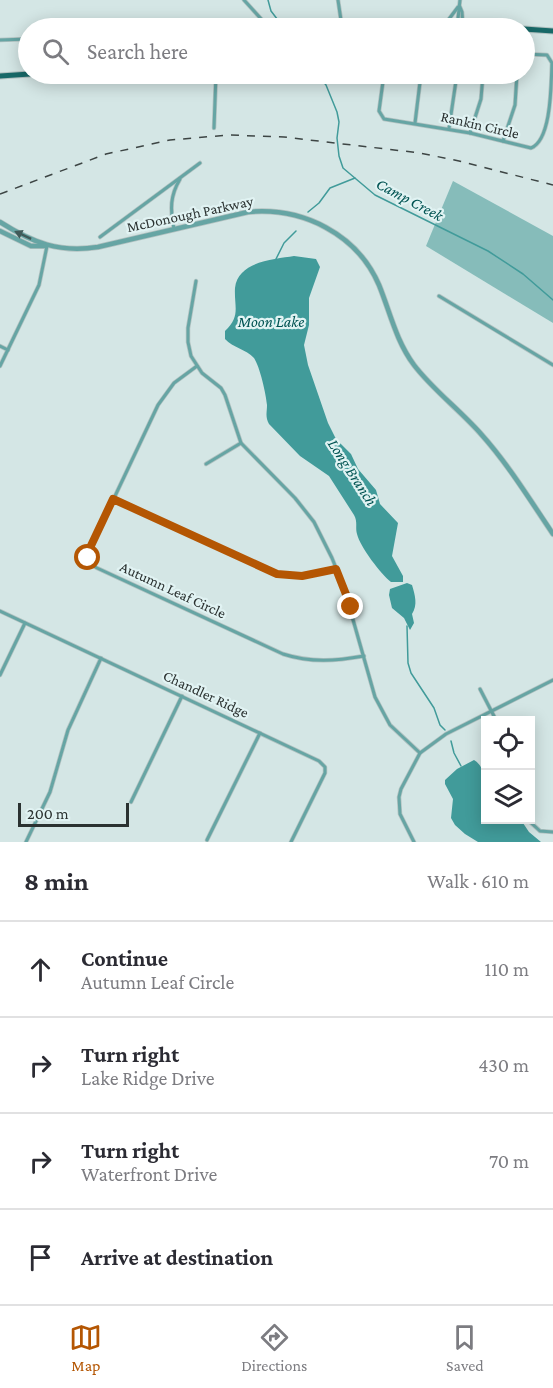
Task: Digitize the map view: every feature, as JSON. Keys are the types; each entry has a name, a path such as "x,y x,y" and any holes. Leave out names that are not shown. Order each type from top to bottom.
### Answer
{"main road":[{"path":"535,30 553,31"},
{"path":"0,76 18,75"}],"street":[{"path":"244,0 260,18"},
{"path":"338,0 340,18"},
{"path":"452,18 460,0"},
{"path":"459,6 462,12 461,18"},
{"path":"0,40 18,39"},
{"name":"Rankin Circle","path":"383,84 379,109 381,117 470,133 533,148 539,143 548,116 552,61 547,55 535,54"},
{"path":"214,128 216,84"},
{"path":"415,123 420,84"},
{"path":"448,129 455,84"},
{"path":"470,133 481,99 482,84"},
{"path":"503,141 515,105 516,84"},
{"path":"100,237 200,163"},
{"path":"174,228 170,212 171,200 181,178"},
{"name":"McDonough Parkway","path":"0,222 19,234 47,246 84,249 241,213 274,211 310,219 326,227 346,241 371,271 401,344 415,366 491,445 553,534"},
{"path":"0,231 31,246 47,246 39,285 0,366"},
{"path":"196,281 188,328 191,356 202,373 221,388 241,443 306,511 323,539 351,607 375,697 381,711 399,735 420,753"},
{"path":"439,296 553,365"},
{"path":"0,346 8,350"},
{"path":"0,354 5,356"},
{"name":"Autumn Leaf Circle","path":"197,366 174,383 158,405 88,552 88,560 95,567 283,654 330,662 364,656"},
{"path":"206,464 241,443"},
{"path":"113,499 277,574 302,576 336,569"},
{"name":"Chandler Ridge","path":"0,611 309,756 325,767 321,783 291,842"},
{"path":"0,675 25,623"},
{"path":"26,842 50,792 68,730 101,658"},
{"path":"414,842 400,814 399,797 420,753 446,734 553,680"},
{"path":"480,689 494,716"},
{"path":"131,802 182,696"},
{"path":"207,840 260,733"},
{"path":"533,824 540,831 553,832"}],"shaded area":[{"path":"453,181 553,236 553,323 426,246"}],"water":[{"name":"Moon Lake","path":"294,256 316,259 320,267 309,298 309,325 304,345 308,365 328,423 336,439 351,454 358,469 376,490 380,504 398,523 392,556 403,576 403,582 391,582 371,560 359,539 354,515 329,476 300,456 269,424 264,388 254,358 225,339 225,331 235,316 235,288 243,272 258,263"},
{"path":"407,583 412,585 415,600 412,614 414,623 410,630 404,618 392,608 389,595 390,589"},
{"path":"474,760 481,768 481,824 524,824 541,842 478,842 465,834 451,818 453,799 445,784 445,780 457,769"}],"waterway":[{"name":"Camp Creek","path":"268,0 271,11 276,18"},
{"name":"Camp Creek","path":"325,84 337,112 339,122 337,138 343,168 375,195 488,251 523,274 553,300"},
{"name":"Long Branch","path":"308,212 319,203 330,188 355,178"},
{"name":"Long Branch","path":"276,259 284,243 296,231"},
{"name":"Long Branch","path":"407,626 408,663 411,673 434,708 440,725 445,730"},
{"name":"Long Branch","path":"451,741 461,766"}],"railway":[{"path":"0,194 106,154 170,140 229,135 284,137 420,153 553,185"}],"route":[{"path":"88,558 88,552 113,499 277,574 302,576 321,574 336,569 351,607"}]}
